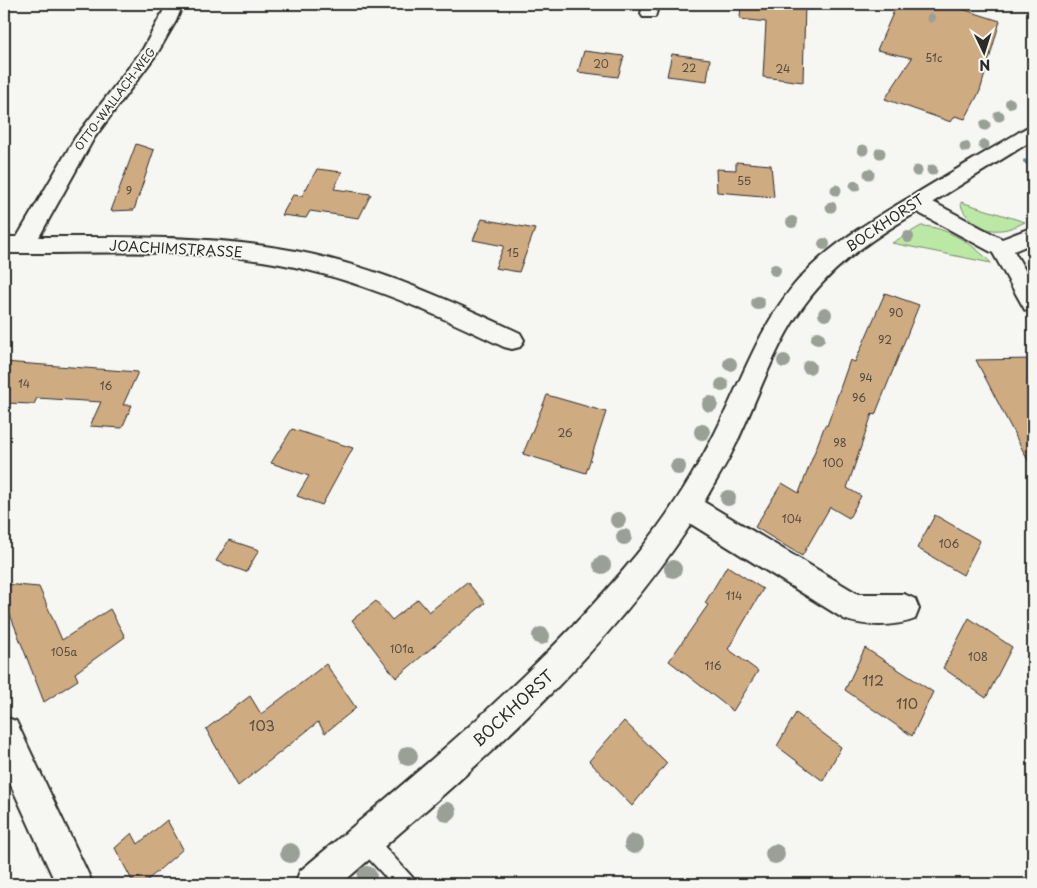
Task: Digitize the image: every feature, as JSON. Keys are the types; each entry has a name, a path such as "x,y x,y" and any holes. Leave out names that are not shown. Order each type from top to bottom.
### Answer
{"street":[{"name":"OTTO-WALLACH-WEG","path":"14,245 95,121 158,40 175,4"},
{"name":"BOCKHORST","path":"313,884 412,799 557,667 604,616 649,562 686,506 724,442 768,345 802,291 825,267 863,235 1033,133"},
{"path":"916,202 1000,248 1033,304"},
{"path":"1000,248 1033,234"},
{"name":"JOACHIMSTRASSE","path":"14,245 232,249 317,263 389,285 512,340"},
{"path":"686,506 855,609 904,609"},
{"path":"4,732 75,884"}],"lane":[{"path":"365,839 405,884"}],"green space":[{"path":"961,202 1025,222 1004,230 990,230 970,219 966,215"},
{"path":"921,226 940,229 959,238 977,250 991,263 892,243"}],"building":[{"path":"741,4 805,4 803,82 763,77 766,22 740,19"},
{"path":"897,4 946,4 1000,21 980,91 965,119 955,116 951,122 885,99 912,58 877,50"},
{"path":"584,51 624,56 618,77 578,72"},
{"path":"672,54 710,59 707,81 667,76"},
{"path":"136,144 154,150 134,210 111,211"},
{"path":"736,162 771,165 774,197 717,192 716,169 736,170"},
{"path":"317,169 342,172 334,189 371,194 359,218 310,211 306,218 282,215 293,195 302,196"},
{"path":"482,219 535,229 519,272 495,268 504,246 473,240"},
{"path":"885,293 919,305 875,415 872,414 847,488 861,496 849,518 830,507 802,556 755,527 782,483 799,493 825,425 827,426 850,360 855,362"},
{"path":"1033,359 1033,470 976,360"},
{"path":"4,362 138,372 123,405 132,405 122,428 90,426 101,402 37,398 34,404 4,403"},
{"path":"547,395 606,412 586,473 523,454"},
{"path":"292,429 353,448 322,505 297,496 309,476 271,463"},
{"path":"935,515 980,541 963,575 917,548"},
{"path":"229,540 259,550 246,572 216,561"},
{"path":"727,566 763,589 728,649 758,671 733,711 669,661 708,605 705,603"},
{"path":"467,582 485,603 396,678 352,620 376,601 392,620 418,599 429,612"},
{"path":"4,584 39,587 62,640 110,609 125,637 75,673 78,680 44,702 4,599"},
{"path":"969,618 1012,647 986,698 943,668"},
{"path":"865,648 933,692 912,736 845,690"},
{"path":"326,664 356,708 325,733 318,722 238,786 206,729 250,696 261,714"},
{"path":"796,713 841,747 823,781 777,746"},
{"path":"624,721 667,763 632,806 589,761"},
{"path":"167,820 183,849 143,884 134,884 115,848 132,833 138,844"}],"waterway":[{"path":"1025,161 1033,168"}]}
